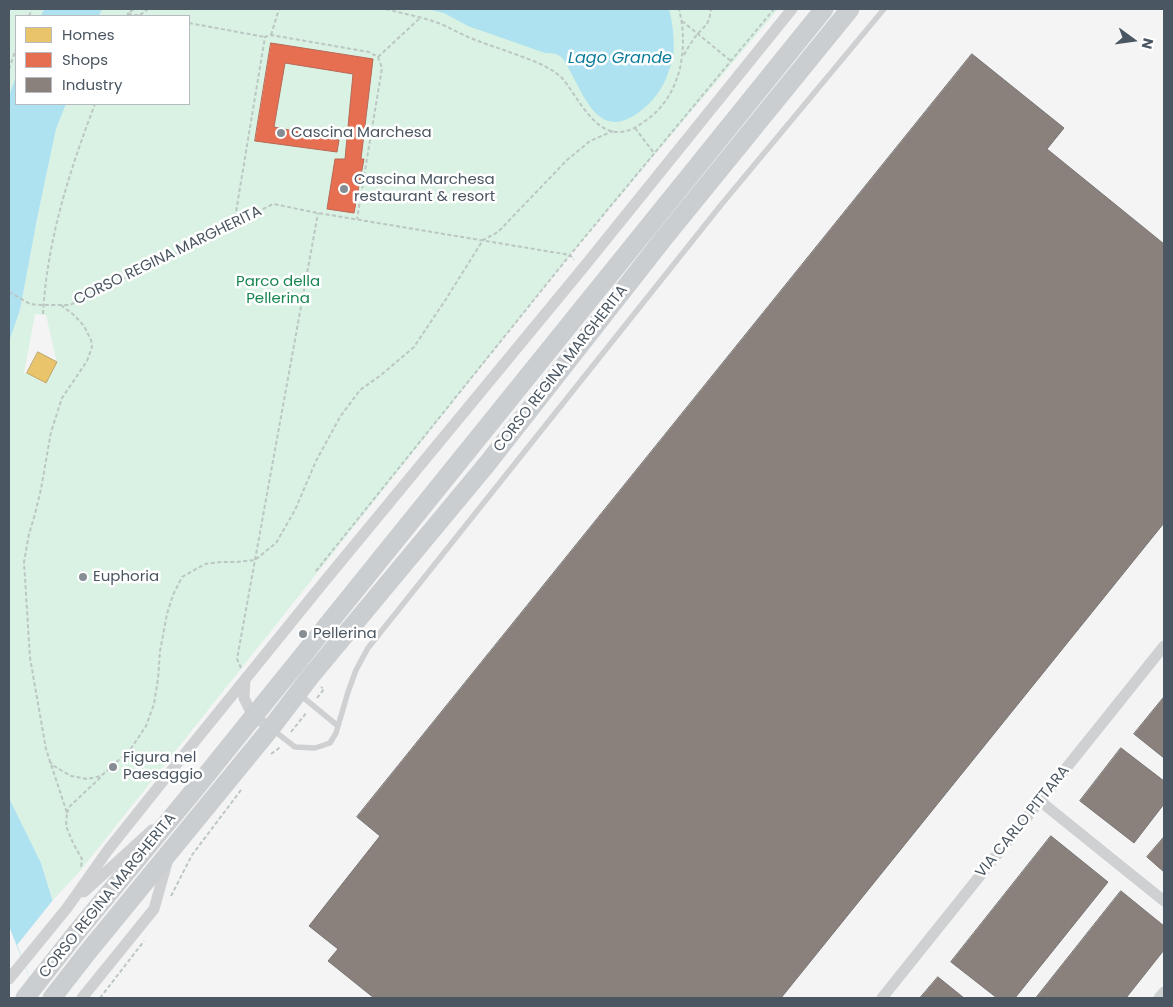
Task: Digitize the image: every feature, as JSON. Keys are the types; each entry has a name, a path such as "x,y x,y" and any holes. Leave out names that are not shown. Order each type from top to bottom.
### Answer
{"main road":[{"name":"CORSO REGINA MARGHERITA","path":"25,998 824,9"},
{"name":"CORSO REGINA MARGHERITA","path":"52,998 170,852 278,734 305,699 310,677 487,464 664,238 850,9"}],"street":[{"name":"CORSO REGINA MARGHERITA","path":"9,979 67,908 108,850 243,673 336,566 583,268 792,9"},
{"name":"VIA CARLO PITTARA","path":"882,998 1164,646"},
{"path":"243,673 244,698 253,716 278,734"},
{"name":"CORSO REGINA MARGHERITA","path":"67,908 191,794"},
{"path":"1040,800 1164,901"},
{"name":"CORSO REGINA MARGHERITA","path":"82,998 154,909 170,852"},
{"path":"1159,998 1164,992"}],"lane":[{"path":"278,734 295,747 315,748 330,744 336,734 356,670 368,648 721,205 884,9"},
{"path":"305,699 338,726"}],"path":[{"path":"127,15 130,9"},
{"path":"127,15 134,9"},
{"path":"271,35 279,9"},
{"path":"386,9 421,17 548,67 561,77 584,110 595,121 607,130 618,133 635,128 654,116 669,96 678,77 683,57 684,40 679,9"},
{"path":"683,57 697,34 707,24 711,9"},
{"path":"315,573 570,255 774,9"},
{"path":"378,57 421,17"},
{"path":"682,21 742,70"},
{"path":"190,23 265,38 271,35 369,52 378,57 382,68 357,219"},
{"path":"234,224 265,38"},
{"path":"9,69 15,52"},
{"path":"43,314 48,264 61,204 94,105"},
{"path":"635,128 654,153"},
{"path":"80,871 82,859 66,826 69,807 130,750 146,726 155,695 160,651 167,614 173,595 182,577 205,564 255,560 276,543 295,510 316,461 340,417 360,390 414,347 483,240 498,232 590,141 613,131"},
{"name":"CORSO REGINA MARGHERITA","path":"9,292 30,304 43,306 70,305 273,204 570,255"},
{"path":"243,673 237,659 318,213"},
{"path":"570,255 583,268"},
{"path":"61,305 84,326 91,340 92,347 87,361 62,398 51,432 41,489 28,534 24,562 30,658 46,749 67,814"},
{"path":"268,756 278,749 278,734 305,699 324,689"},
{"path":"50,761 54,766 71,776 87,779 102,776"},
{"path":"170,897 192,855 244,786"},
{"path":"100,998 146,939"}],"green space":[{"path":"9,9 44,9 41,15 15,15 15,79 9,96"},
{"name":"Parco della Pellerina","path":"102,9 778,9 570,255 80,871 53,900 41,863 9,798 9,342 20,310 56,129 66,105 190,105 190,15 99,15","holes":["35,314 46,315 57,363 45,384 24,373"]}],"water":[{"path":"44,9 102,9 99,15 41,15"},
{"name":"Lago Grande","path":"427,9 669,9 672,21 673,59 663,85 648,105 625,120 614,122 604,119 596,113 582,94 565,61 559,55 545,53 468,26 444,13"},
{"path":"15,79 15,105 66,105 56,129 20,310 9,342 9,96"},
{"path":"9,798 41,863 83,998 37,998 9,926"}],"pier":[{"path":"53,900 83,998 37,998 17,945"}],"building: Homes":[{"path":"38,352 57,362 46,383 27,373"}],"building: Shops":[{"name":"Cascina Marchesa","path":"271,43 373,59 361,159 364,159 354,213 327,209 335,159 345,159 353,74 285,63 274,127 339,140 337,152 255,141"}],"building: Industry":[{"path":"972,54 1064,128 1047,149 1164,244 1164,523 781,998 374,998 328,961 338,949 309,926 380,836 357,817"},
{"path":"1164,697 1164,758 1134,734"},
{"path":"1121,748 1164,781 1164,804 1134,843 1080,801"},
{"path":"1051,836 1108,882 1015,998 997,998 951,962"},
{"path":"1164,837 1164,872 1147,857"},
{"path":"1121,891 1164,926 1164,950 1126,998 1036,998"},
{"path":"938,977 964,998 920,998"}],"place":[{"name":"Cascina Marchesa","path":"281,133"},
{"name":"Cascina Marchesa restaurant & resort","path":"344,189"},
{"name":"Euphoria","path":"83,577"},
{"name":"Pellerina","path":"303,634"},
{"name":"Figura nel Paesaggio","path":"113,767"}]}
